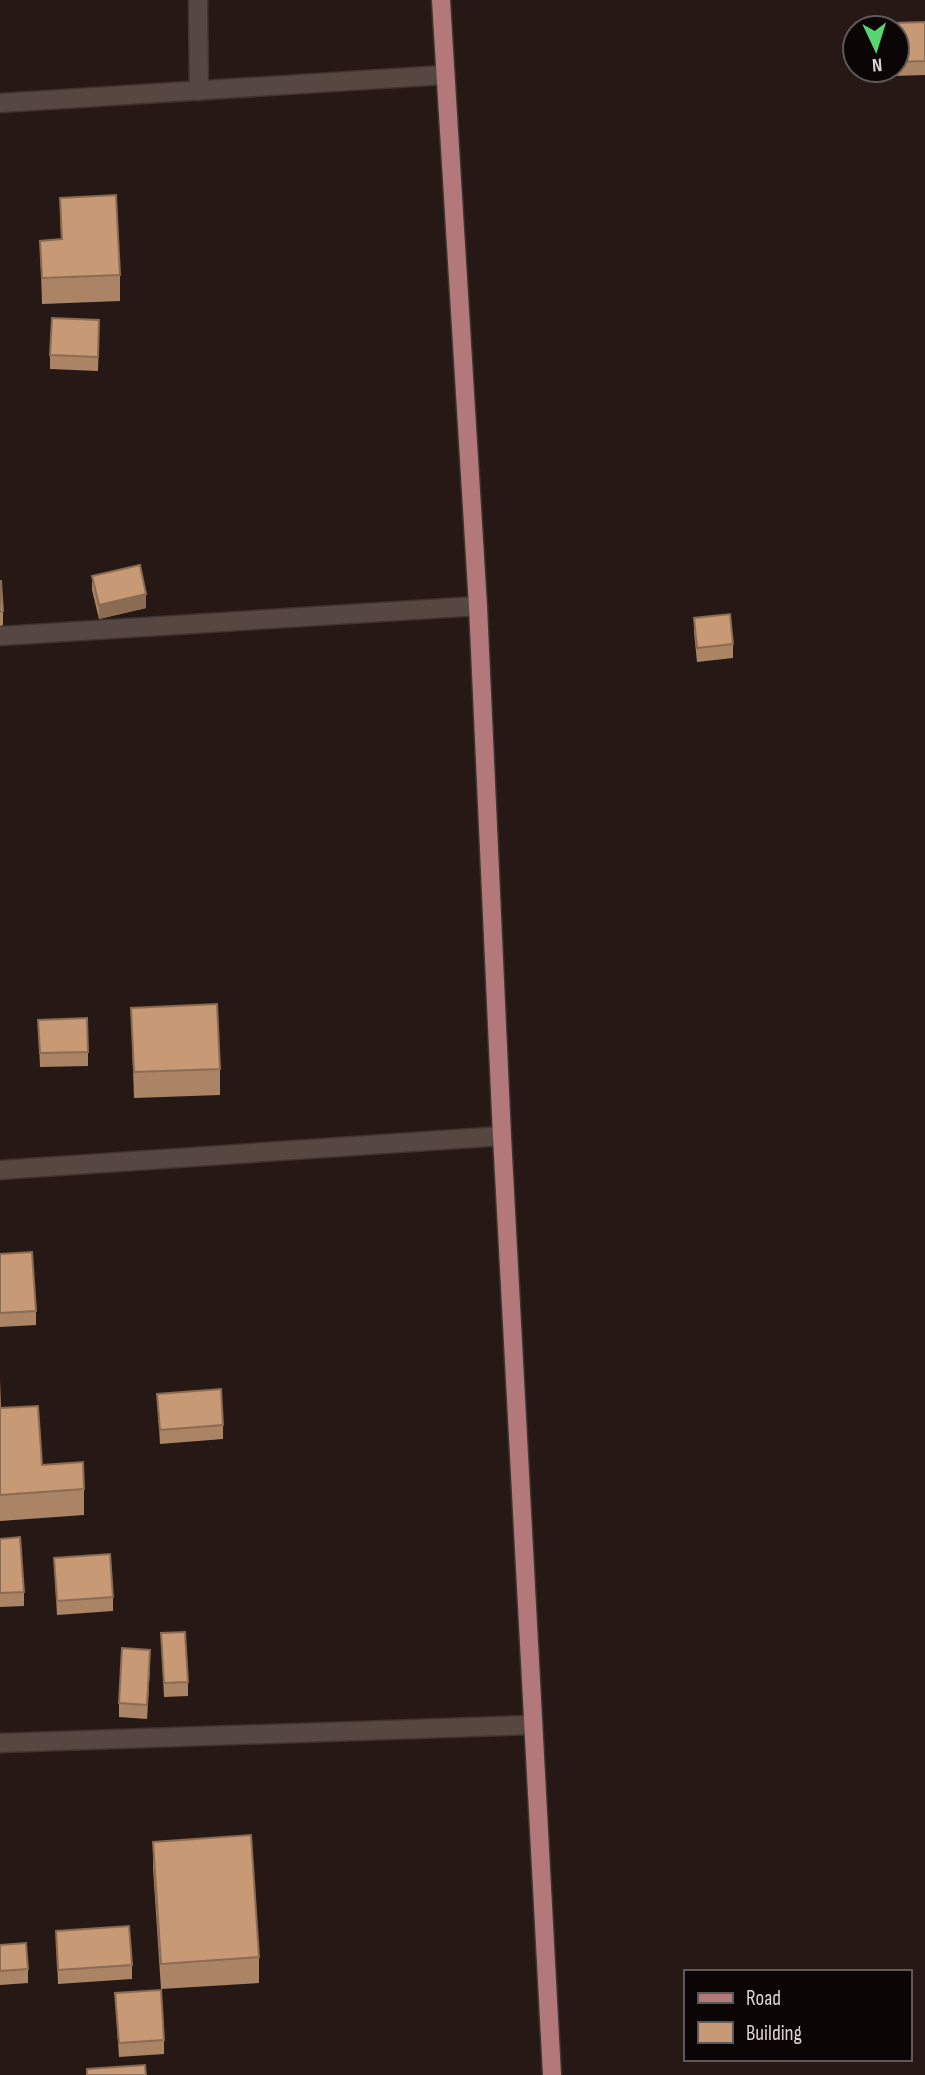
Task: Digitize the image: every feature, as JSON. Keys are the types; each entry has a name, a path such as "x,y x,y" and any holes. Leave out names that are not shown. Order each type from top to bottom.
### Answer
{"main road":[{"path":"441,0 478,606 502,1136 552,2075"}],"street":[{"path":"198,0 200,91"},
{"path":"0,103 444,75"},
{"path":"0,636 478,606"},
{"path":"0,1170 502,1136"},
{"path":"0,1743 532,1725"}],"building":[{"path":"911,22 925,22 925,61 911,62"},
{"path":"116,195 120,275 42,278 40,241 62,239 60,198"},
{"path":"52,318 99,320 98,357 50,355"},
{"path":"140,565 146,594 99,605 92,576"},
{"path":"0,581 3,611 0,612"},
{"path":"730,614 733,644 697,648 694,618"},
{"path":"217,1004 220,1069 134,1072 131,1008"},
{"path":"87,1018 88,1052 40,1053 38,1020"},
{"path":"32,1252 36,1311 0,1313 0,1254"},
{"path":"221,1389 223,1425 160,1430 157,1394"},
{"path":"38,1406 42,1465 83,1462 84,1489 0,1495 0,1408"},
{"path":"20,1537 24,1592 0,1593 0,1539"},
{"path":"110,1554 113,1597 57,1601 54,1558"},
{"path":"185,1632 188,1682 164,1683 161,1633"},
{"path":"122,1648 150,1650 147,1705 119,1703"},
{"path":"251,1835 259,1957 161,1964 153,1842"},
{"path":"129,1926 132,1965 58,1970 56,1931"},
{"path":"26,1943 28,1969 0,1971 0,1945"},
{"path":"161,1990 164,2040 119,2043 115,1993"},
{"path":"145,2065 146,2075 87,2075 87,2069"}]}
